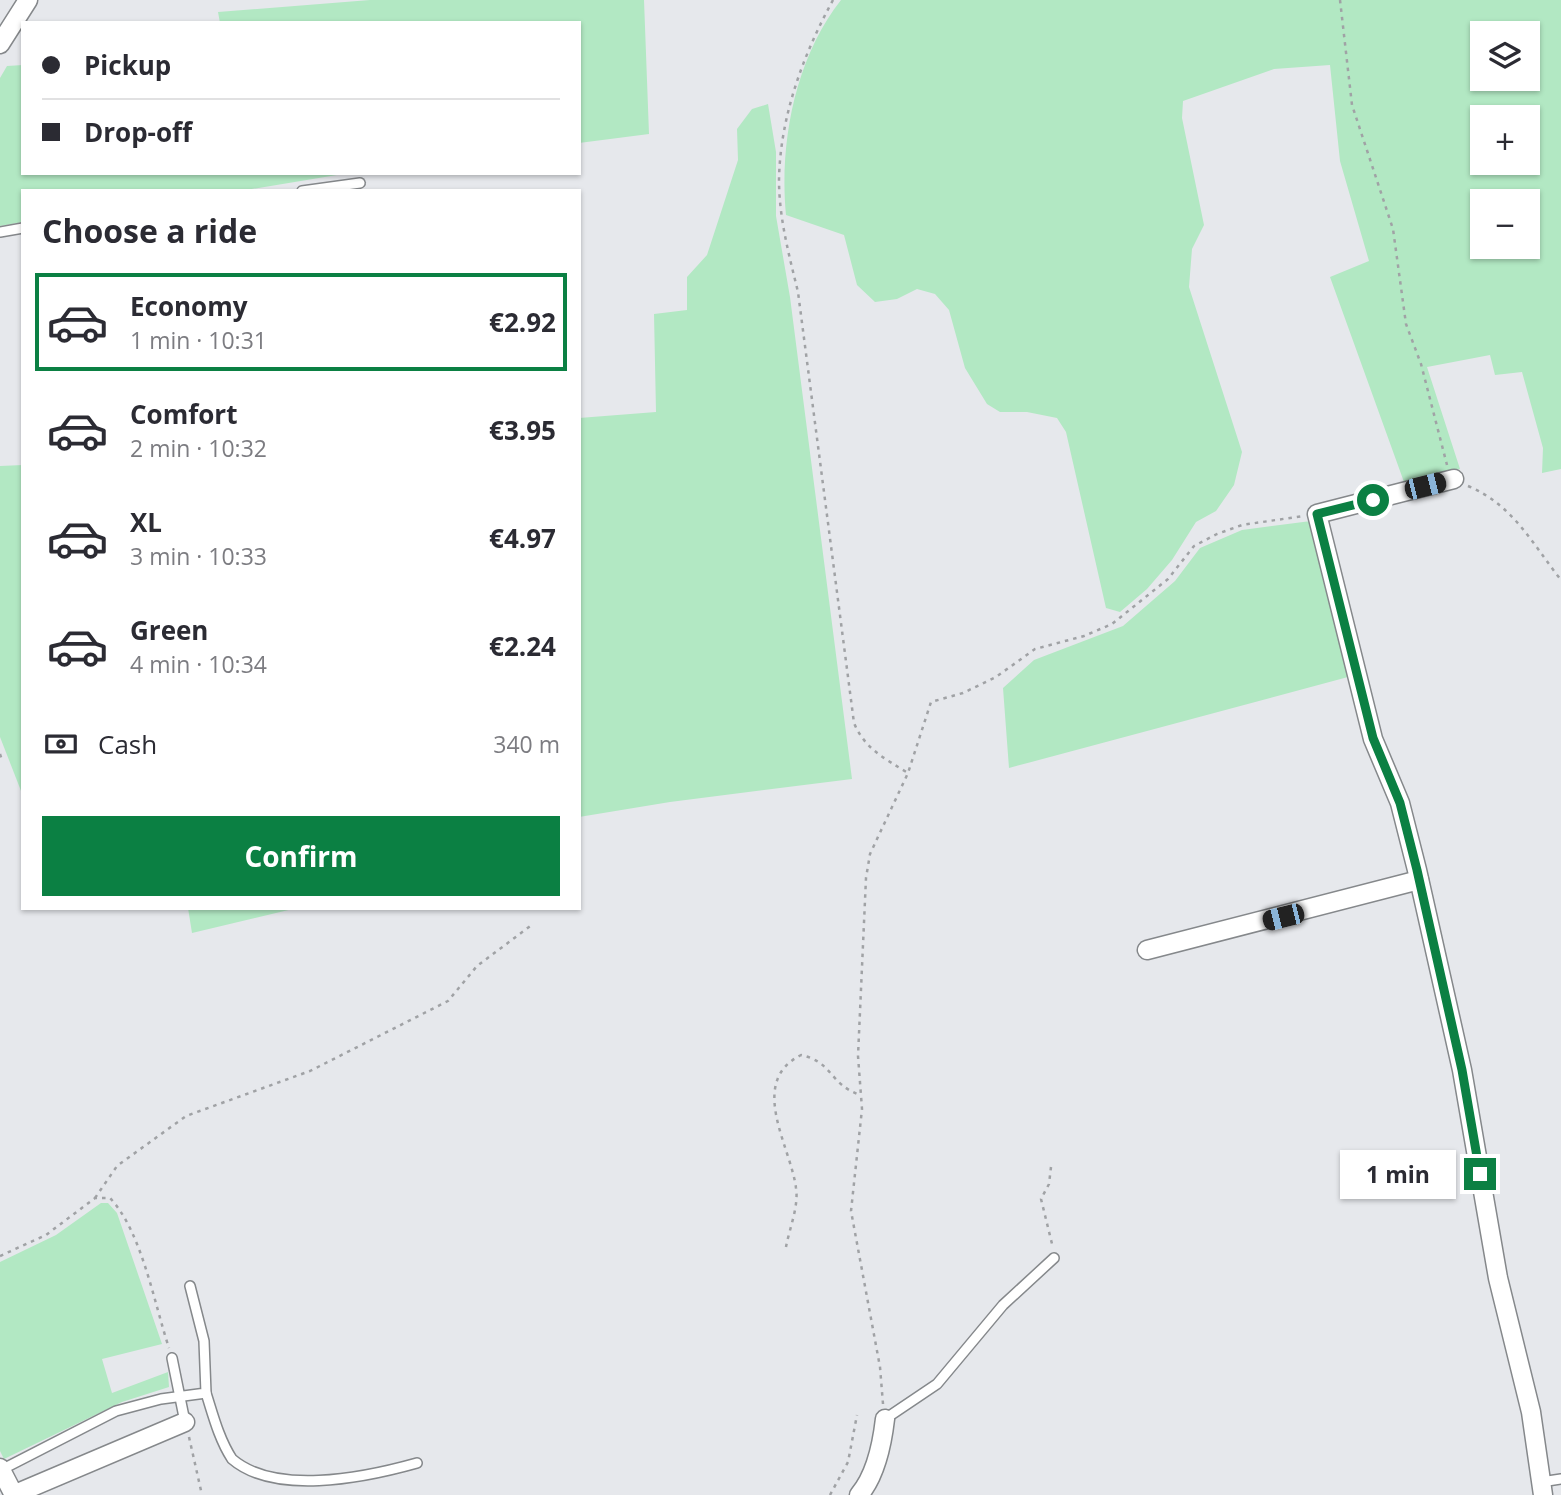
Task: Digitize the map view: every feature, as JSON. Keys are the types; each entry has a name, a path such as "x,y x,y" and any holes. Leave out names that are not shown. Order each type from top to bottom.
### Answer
{"street":[{"path":"0,44 28,0"},
{"path":"1454,478 1317,514 1373,738 1400,803 1419,880 1462,1070 1498,1278 1531,1412 1542,1488"},
{"path":"1147,950 1419,880"},
{"path":"859,1495 865,1487 882,1445 885,1419"},
{"path":"0,1469 13,1495 185,1422"}],"lane":[{"path":"316,189 360,183"},
{"path":"0,232 21,228"},
{"path":"885,1419 937,1384 1003,1305 1054,1258"},
{"path":"190,1286 204,1340 206,1393 222,1441 233,1461 258,1483"},
{"path":"172,1358 185,1422"},
{"path":"0,1469 116,1411 161,1399 179,1399 206,1393"},
{"path":"316,1492 417,1463"},
{"path":"1542,1488 1561,1479"}],"path":[{"path":"832,0 799,75 782,136 779,182 784,230 798,292 853,723 861,740 875,753 908,773"},
{"path":"1340,0 1352,105 1393,229 1406,324 1424,376 1442,456 1454,478 1492,496 1533,540 1561,580"},
{"path":"885,1419 880,1367 851,1211 862,1109 858,1056 868,866 870,854 908,773 931,702 963,693 996,677 1035,649 1084,636 1112,624 1168,579 1194,546 1217,534 1242,525 1317,514"},
{"path":"0,754 2,760"},
{"path":"0,1256 46,1236 95,1198 117,1166 186,1115 310,1071 449,1001 477,966 533,924"},
{"path":"786,1247 796,1188 775,1108 776,1085 781,1069 801,1055 814,1058 824,1065 842,1088 860,1095"},
{"path":"1051,1167 1049,1184 1041,1199 1054,1258"},
{"path":"95,1198 110,1198 123,1212 172,1358"},
{"path":"830,1495 848,1462 857,1415"},
{"path":"185,1422 202,1495"}],"green space":[{"path":"370,0 644,0 649,134 581,143 581,21 220,21 218,12"},
{"path":"841,0 1561,0 1561,469 1542,473 1543,448 1522,372 1495,375 1490,355 1427,367 1460,469 1404,482 1330,277 1369,261 1340,161 1330,65 1274,69 1183,101 1182,118 1204,225 1192,249 1189,287 1242,452 1234,485 1216,511 1196,522 1172,560 1147,589 1120,612 1106,608 1066,432 1057,418 1027,412 1000,412 987,404 965,368 949,310 935,294 917,289 897,299 875,302 857,285 844,235 786,215 784,188 788,131 802,75 812,48"},
{"path":"21,65 21,175 337,175 252,189 21,189 21,222 0,226 0,78 7,66"},
{"path":"768,104 776,152 776,216 790,297 852,779 670,802 581,817 581,418 656,412 654,314 687,310 687,277 707,255 738,160 737,129 752,109"},
{"path":"21,465 21,791 0,737 0,466"},
{"path":"1311,521 1348,677 1009,768 1003,688 1034,660 1123,626 1175,581 1200,548 1242,530"},
{"path":"188,910 289,910 192,933"},
{"path":"101,1203 108,1203 117,1213 162,1344 102,1359 112,1393 168,1372 169,1387 122,1402 4,1459 0,1451 0,1262 56,1235"}],"route":[{"path":"1373,500 1317,514 1373,738 1400,803 1417,870 1462,1070 1480,1174"}]}
